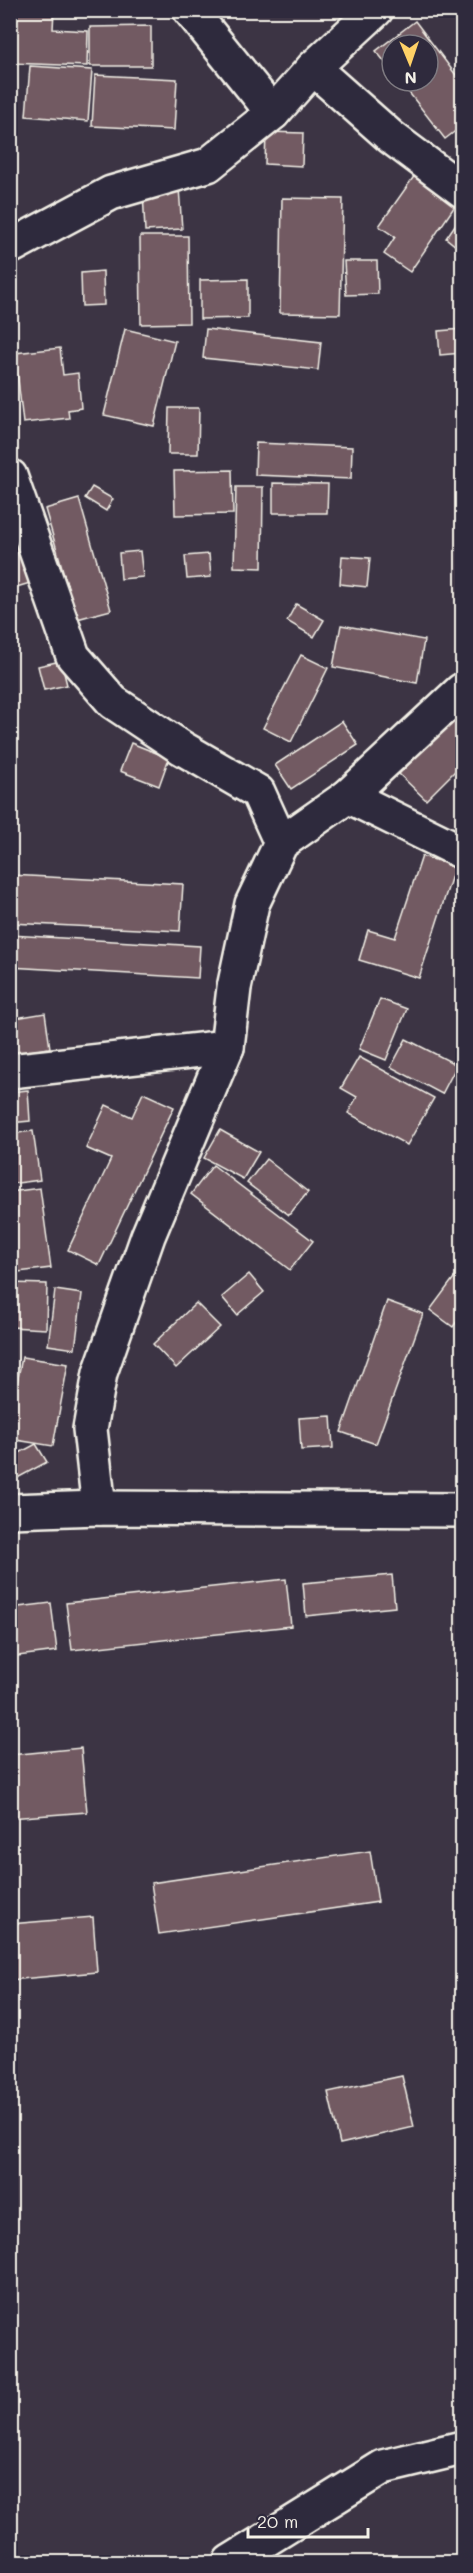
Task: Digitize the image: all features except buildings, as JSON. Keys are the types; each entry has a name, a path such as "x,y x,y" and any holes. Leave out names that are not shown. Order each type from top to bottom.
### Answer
{"street":[{"path":"190,10 273,113"},
{"path":"10,247 111,193 208,165 273,113 313,68 376,10"},
{"path":"313,68 392,137 462,190"},
{"path":"10,476 74,656 113,702 182,748 258,792 281,843"},
{"path":"99,1508 90,1428 100,1373 148,1236 227,1047 234,988 252,904 281,843 348,796 462,690"},
{"path":"348,796 462,852"},
{"path":"10,1071 227,1047"},
{"path":"10,1511 99,1508 462,1510"},
{"path":"230,2562 384,2467 462,2448"}]}
